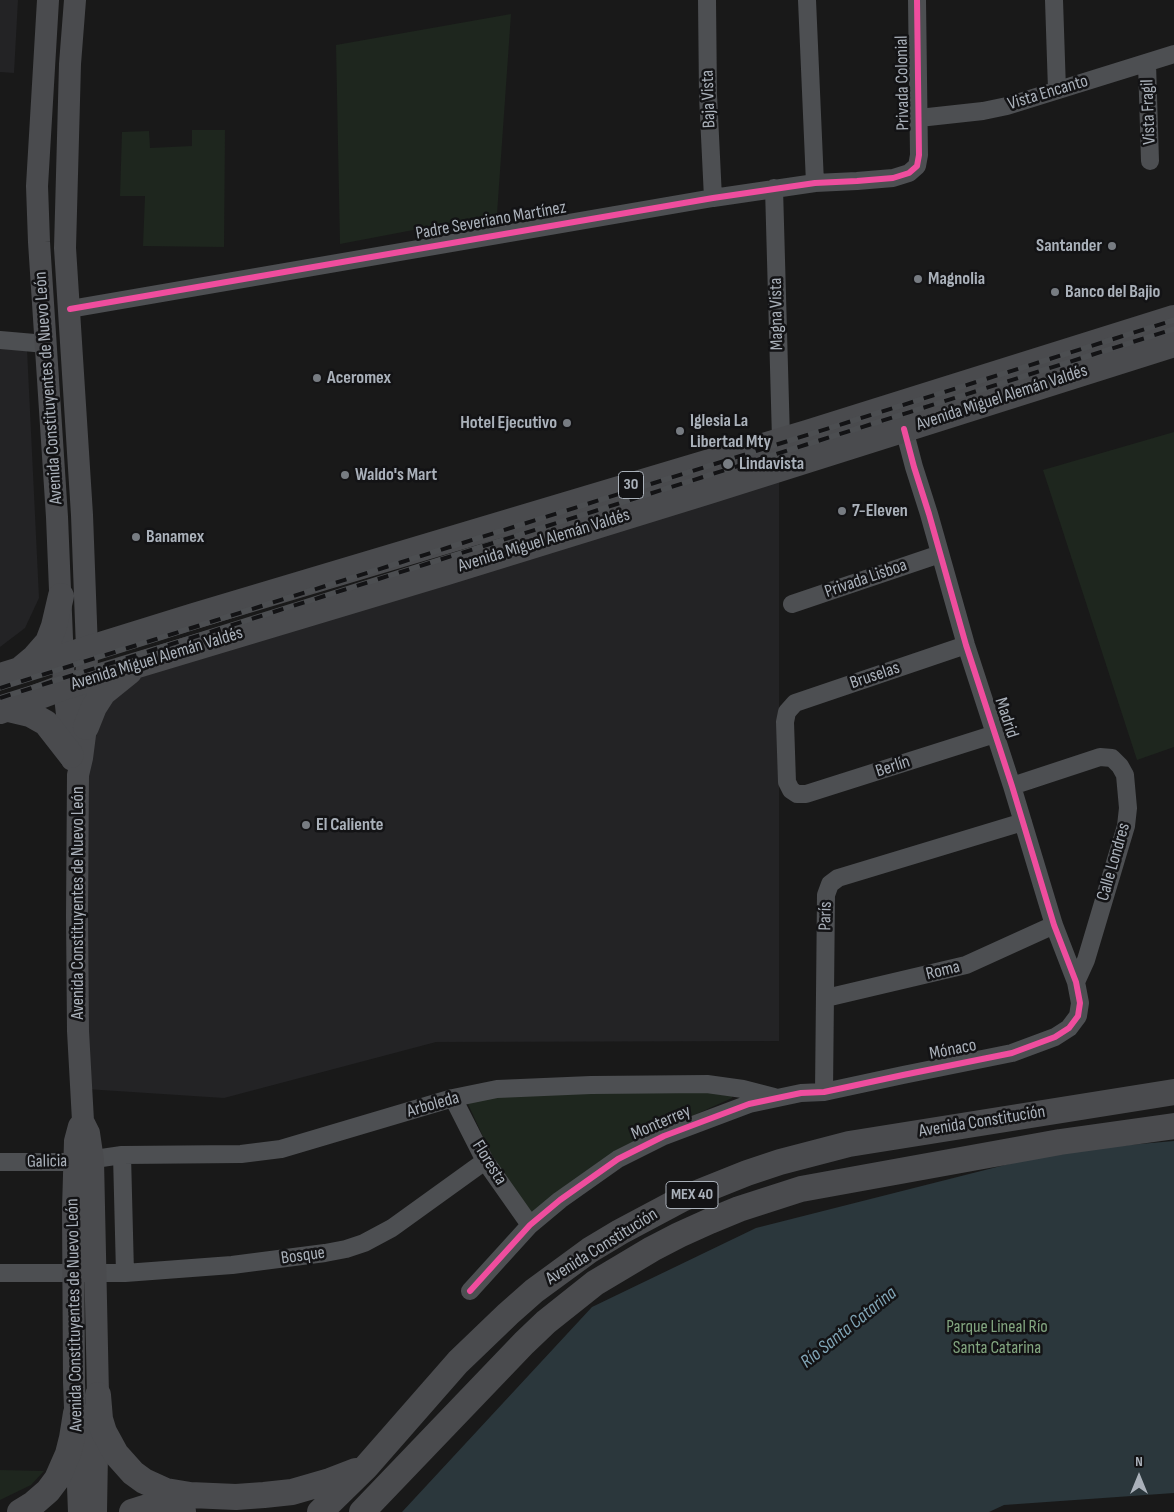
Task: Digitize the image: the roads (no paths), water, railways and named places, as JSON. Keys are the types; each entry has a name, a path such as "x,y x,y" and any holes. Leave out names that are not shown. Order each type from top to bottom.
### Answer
{"highway":[{"name":"Avenida Miguel Alemán Valdés","path":"10,673 806,433 1174,318"},
{"path":"1091,343 1099,347 1106,347 1154,334 1174,334"},
{"name":"Avenida Miguel Alemán Valdés","path":"4,710 75,683 447,572 1174,344"},
{"path":"806,433 839,432 876,422 888,422 904,429 915,410 924,405 960,394 968,389 974,380"},
{"path":"709,490 716,477 776,453 780,448 781,440"},
{"path":"10,673 34,658 48,642 61,596"},
{"path":"86,727 94,707 103,693 141,664"},
{"path":"4,710 30,714 46,723 74,765"},
{"name":"Avenida Constitución","path":"320,1512 366,1467 482,1337 534,1291 576,1260 620,1232 682,1199 722,1182 780,1162 848,1144 1174,1092"},
{"name":"Avenida Constitución","path":"362,1512 546,1322 595,1284 646,1253 710,1220 800,1189 1060,1142 1174,1126"},
{"path":"98,1395 100,1419 104,1432 116,1454 138,1477 166,1491 190,1495 236,1497 292,1492 330,1481 366,1467"},
{"path":"20,1512 48,1491 57,1479 68,1454 76,1413"},
{"path":"132,1512 151,1506 161,1506 183,1512"}],"main road":[{"name":"Avenida Constituyentes de Nuevo León","path":"48,0 37,186 39,242 61,596 75,653"},
{"name":"Avenida Constituyentes de Nuevo León","path":"74,1 70,64 65,248 82,515 75,653 74,765 78,1012 83,1121 77,1133 84,1161 85,1273 76,1413 79,1512"},
{"name":"Avenida Constituyentes de Nuevo León","path":"74,765 82,758 86,727 75,683"},
{"name":"Avenida Constituyentes de Nuevo León","path":"85,1273 98,1395 96,1512"}],"street":[{"name":"Baja Vista","path":"707,0 708,95 713,198"},
{"path":"806,0 815,184"},
{"name":"Privada Colonial","path":"917,0 919,118 919,155 917,166"},
{"path":"1054,0 1057,90"},
{"name":"Vista Encanto","path":"919,118 984,111 1007,106 1174,54"},
{"name":"Vista Fragil","path":"1147,63 1150,161"},
{"name":"Padre Severiano Martínez","path":"70,309 774,188 893,178 909,173 917,166"},
{"name":"Magna Vista","path":"774,188 781,440"},
{"path":"0,340 46,344"},
{"name":"Madrid","path":"904,429 966,645 996,734 1054,925 1076,982 1080,1002 1078,1016"},
{"name":"Privada Lisboa","path":"792,604 940,554"},
{"name":"Bruselas","path":"791,790 787,782 785,722 787,712 795,703 966,645"},
{"name":"Berlín","path":"791,790 797,794 806,794 996,734"},
{"name":"Calle Londres","path":"1012,786 1100,757 1112,758 1120,766 1124,775 1128,808 1126,826 1086,960 1076,982"},
{"name":"París","path":"824,1092 826,895 830,884 838,878 1023,822"},
{"name":"Roma","path":"826,998 966,965 1054,925"},
{"name":"Mónaco","path":"824,1092 1012,1053 1055,1036 1069,1028 1078,1016"},
{"name":"Arboleda","path":"84,1161 122,1155 241,1154 280,1149 453,1098 497,1089 590,1085 708,1084 744,1089 777,1098"},
{"name":"Monterrey","path":"470,1291 530,1225 560,1200 618,1159 641,1146 749,1104 801,1093 824,1092"},
{"name":"Floresta","path":"453,1098 485,1161 530,1225"},
{"path":"122,1155 125,1273"},
{"name":"Galicia","path":"0,1162 84,1161"},
{"name":"Bosque","path":"0,1273 125,1273 232,1265 346,1249 364,1243 392,1228 485,1161"}],"water":[{"name":"Río Santa Catarina","path":"1174,1141 1174,1493 1004,1505 989,1512 402,1512 592,1307 756,1228 1060,1151"}],"railway":[{"path":"0,688 1174,320"},
{"path":"0,698 1174,329"}],"place":[{"name":"Santander","path":"1112,246"},
{"name":"Magnolia","path":"918,279"},
{"name":"Banco del Bajio","path":"1055,292"},
{"name":"Aceromex","path":"317,378"},
{"name":"Hotel Ejecutivo","path":"567,423"},
{"name":"Iglesia La Libertad Mty","path":"680,431"},
{"name":"Lindavista","path":"728,464"},
{"name":"Waldo's Mart","path":"345,475"},
{"name":"7-Eleven","path":"842,511"},
{"name":"Banamex","path":"136,537"},
{"name":"El Caliente","path":"306,825"}],"park label":[{"name":"Parque Lineal Río Santa Catarina","path":"997,1337"}]}
